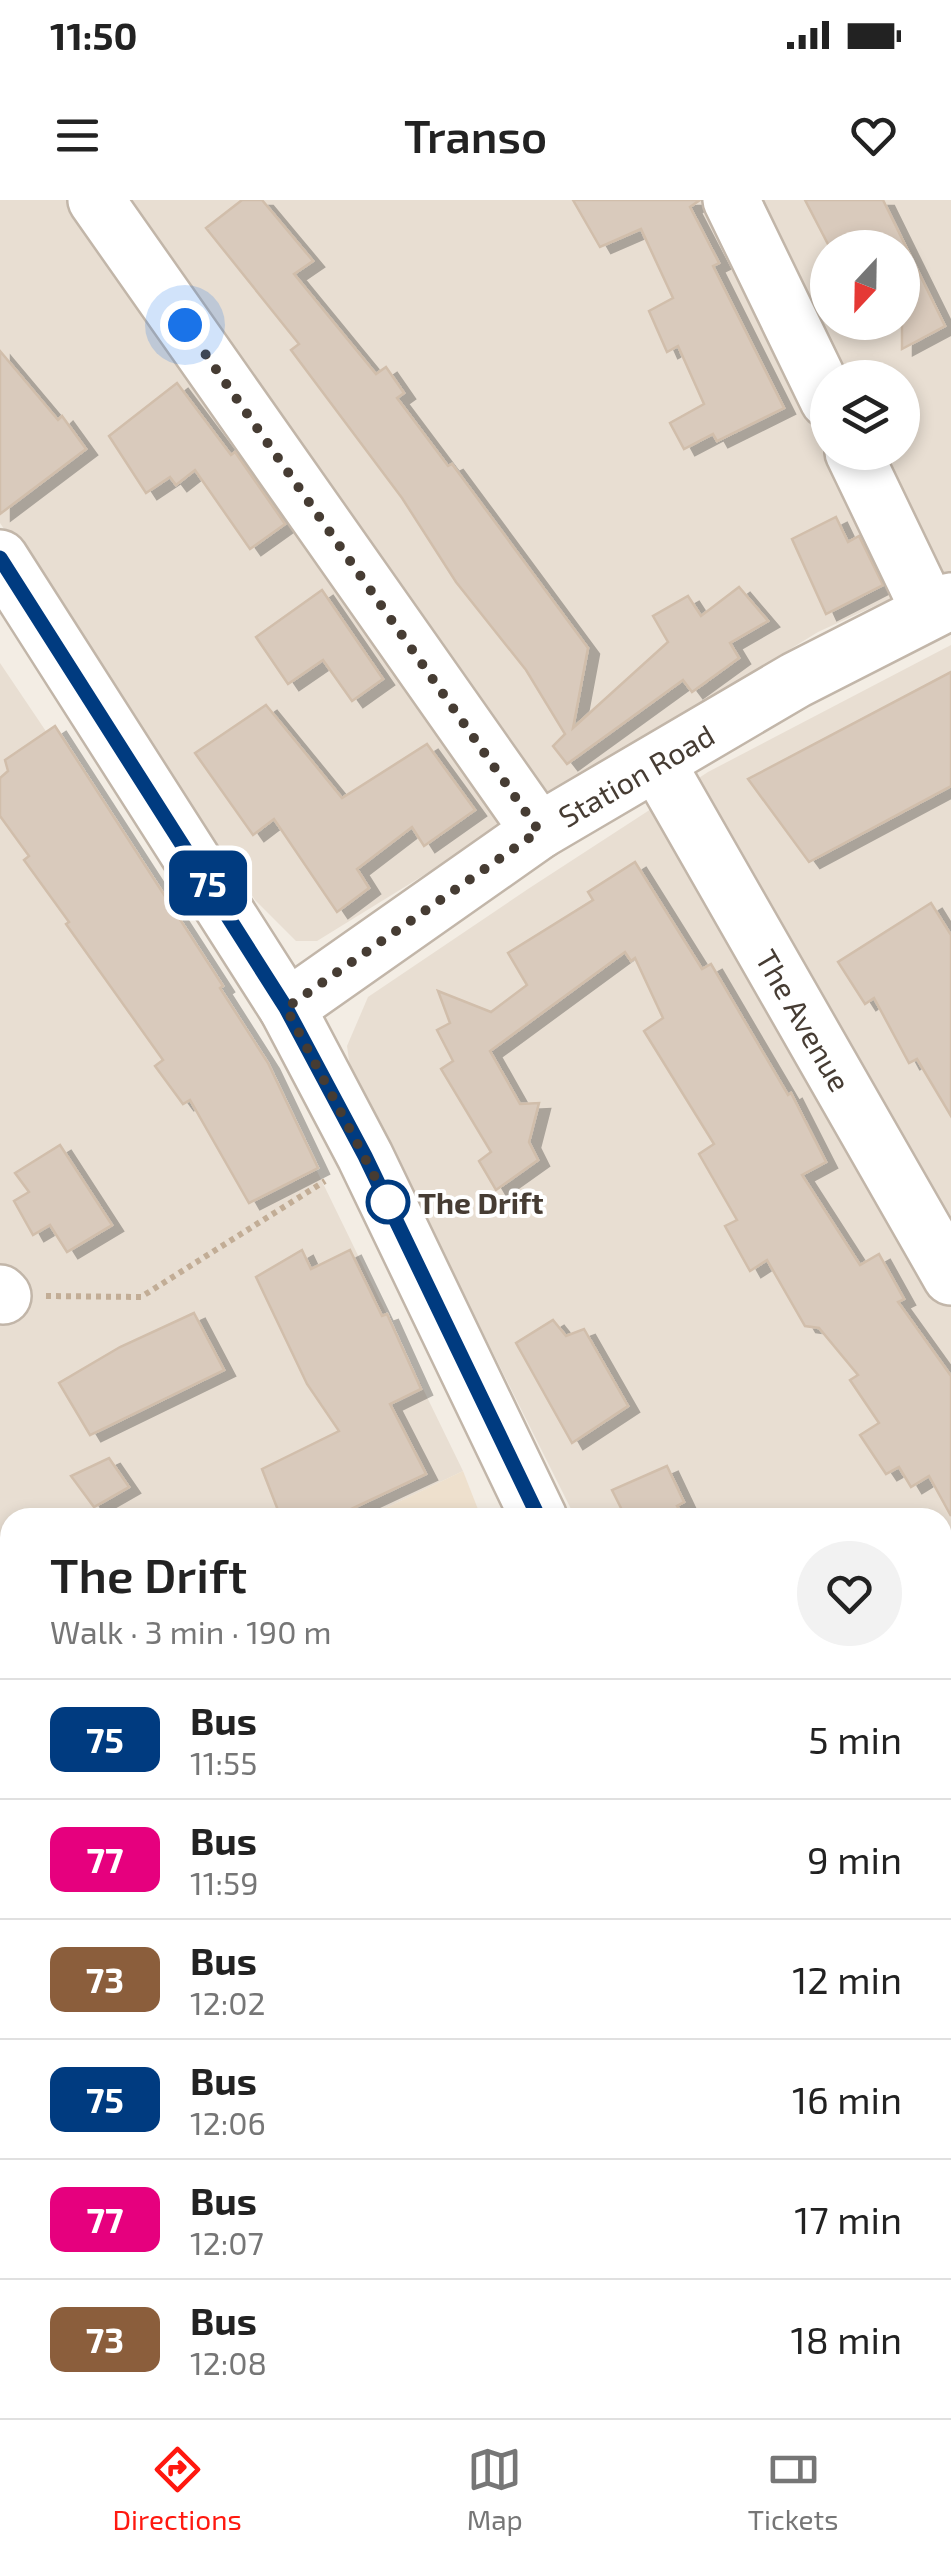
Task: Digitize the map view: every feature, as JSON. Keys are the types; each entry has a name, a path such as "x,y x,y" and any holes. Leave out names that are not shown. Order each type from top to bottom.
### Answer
{"street":[{"path":"96,200 539,831"},
{"path":"731,200 810,363"},
{"path":"863,470 940,606"},
{"path":"0,558 286,1008 365,1156 534,1508"},
{"name":"Station Road","path":"286,1008 539,831 796,680 940,606"},
{"name":"The Avenue","path":"657,763 951,1277"}],"path":[{"path":"2,1295 141,1297 365,1156"}],"shaded area":[{"path":"0,200 951,200 951,571 818,632 317,941 296,941 255,900 0,523"},
{"path":"951,645 951,1508 570,1508 350,1067 347,1046 368,997 708,772"},
{"path":"0,663 167,911 278,1091 463,1471 386,1508 0,1508"},
{"path":"463,1471 477,1508 386,1508"}],"building":[{"path":"242,200 262,200 313,261 294,274 376,374 386,367 404,393 397,398 448,466 452,464 588,648 573,728 668,642 653,616 688,596 701,616 739,587 768,621 730,643 739,658 692,692 683,680 567,764 553,746 565,734 526,670 456,582 402,498 291,350 299,344 206,228"},
{"path":"573,200 700,200 690,207 719,263 713,266 784,408 717,441 713,434 684,449 670,423 704,404 678,346 667,352 649,311 673,298 641,229 600,247"},
{"path":"805,200 883,200 898,230 821,230"},
{"path":"920,275 945,326 920,339"},
{"path":"902,340 919,340 902,349"},
{"path":"0,351 58,420 62,416 86,449 0,514"},
{"path":"177,383 231,455 235,452 285,524 250,549 195,470 176,485 170,477 146,493 109,436"},
{"path":"836,517 848,542 859,536 883,585 826,614 792,539"},
{"path":"322,590 383,679 352,701 323,660 288,684 256,637"},
{"path":"951,672 951,786 809,862 748,779"},
{"path":"266,705 342,798 427,744 475,810 424,846 412,827 357,869 369,888 337,912 274,819 253,835 195,753"},
{"path":"55,726 223,986 220,988 268,1063 318,1168 249,1203 190,1100 183,1104 155,1066 163,1060 66,924 69,922 24,860 29,856 0,816 0,778 8,771 5,760"},
{"path":"635,862 702,969 711,964 788,1095 791,1093 826,1162 802,1175 860,1265 879,1254 904,1299 898,1302 951,1376 951,1508 947,1508 929,1476 911,1487 899,1467 886,1474 860,1435 879,1423 850,1380 858,1375 819,1328 805,1326 767,1260 750,1271 725,1226 737,1220 699,1154 714,1144 644,1031 663,1018 635,958 631,961 625,952 490,1051 520,1104 539,1103 529,1142 538,1160 496,1190 479,1161 491,1152 441,1069 453,1061 437,1030 450,1023 438,991 491,1012 527,985 508,953 593,900 588,892"},
{"path":"931,903 951,935 951,1116 917,1059 909,1063 874,998 865,1004 838,962"},
{"path":"60,1145 112,1225 67,1252 50,1225 33,1235 14,1201 29,1192 15,1173"},
{"path":"302,1250 311,1269 350,1250 382,1316 387,1314 421,1389 390,1404 426,1474 353,1508 277,1508 262,1469 339,1431 307,1384 256,1277"},
{"path":"194,1313 224,1370 90,1435 59,1383 120,1347"},
{"path":"553,1320 566,1336 584,1329 628,1406 572,1443 516,1343"},
{"path":"109,1458 129,1487 94,1507 71,1476"},
{"path":"667,1466 684,1502 678,1508 621,1508 612,1490"}],"bus line":[{"name":"75","path":"0,558 111,727 286,1008 365,1156 535,1508"}],"place":[{"name":"The Drift","path":"388,1202"}],"route":[{"path":"185,325 539,831 286,1008 388,1202"}]}
